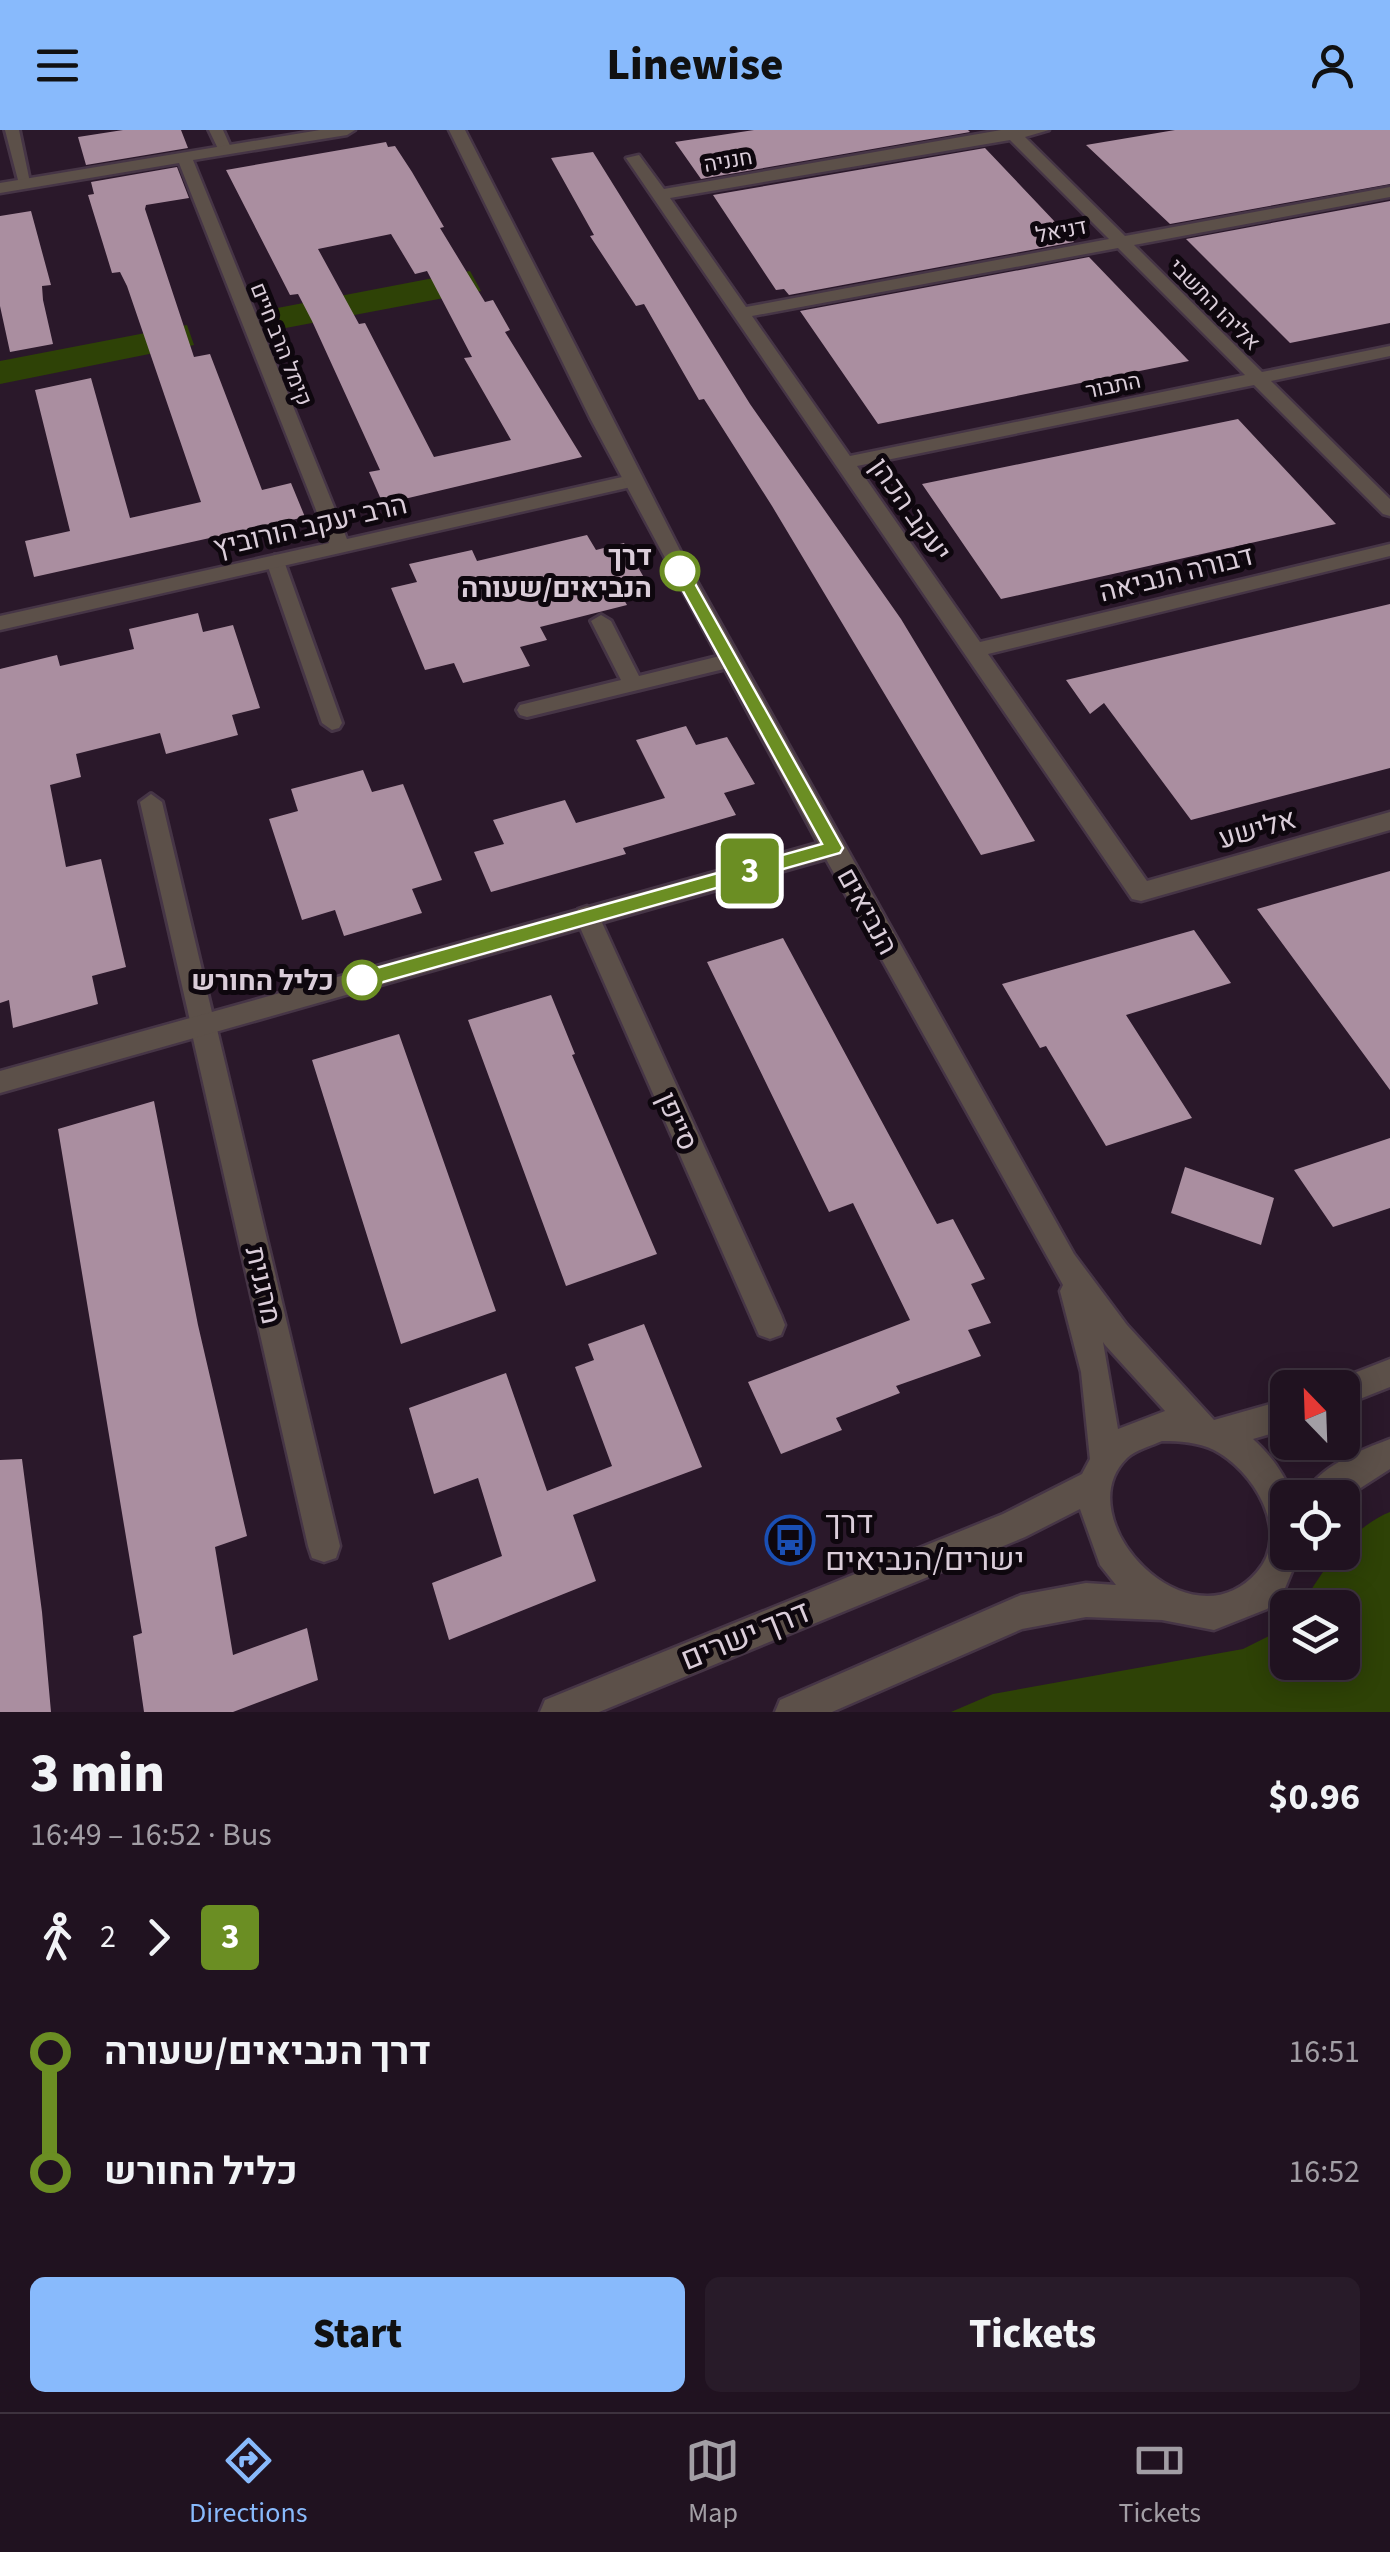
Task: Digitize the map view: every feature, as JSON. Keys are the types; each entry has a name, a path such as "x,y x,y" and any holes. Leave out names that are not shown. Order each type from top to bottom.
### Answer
{"street":[{"path":"0,188 347,130"},
{"path":"437,130 456,130"},
{"name":"הנביאים","path":"456,130 524,272 728,660 1064,1263 1116,1334 1209,1432"},
{"name":"חנניה","path":"659,195 1011,132 1042,130"},
{"name":"אליהו התשבי","path":"1011,132 1390,510"},
{"name":"קימל הרב חיים","path":"184,157 340,546"},
{"name":"יעקב הכהן","path":"634,158 1141,892"},
{"name":"דניאל","path":"741,312 1390,192"},
{"name":"התבור","path":"846,463 1390,351"},
{"name":"הרב יעקב הורוביץ","path":"0,623 632,481"},
{"name":"דבורה הנביאה","path":"976,650 1390,550"},
{"name":"אלישע","path":"1141,892 1390,821"},
{"path":"0,1082 833,848"},
{"name":"סייפן","path":"587,916 770,1325"},
{"name":"מרגנית","path":"204,1025 324,1546"},
{"name":"הנביאים","path":"1064,1263 1088,1331 1101,1472"},
{"path":"1360,1384 1390,1372"},
{"path":"1209,1432 1270,1418"},
{"path":"1170,1605 1142,1590 1110,1554 1097,1526 1101,1472 1124,1441 1147,1429 1174,1426 1209,1432 1242,1450 1270,1483"},
{"path":"1343,1480 1365,1464 1390,1454"},
{"name":"דרך ישרים","path":"557,1712 1014,1526 1101,1472"},
{"path":"792,1712 1022,1612 1086,1600 1170,1605 1211,1612 1248,1602 1275,1577 1277,1570"}],"lane":[{"path":"12,130 26,184"},
{"path":"216,130 225,150"},
{"path":"276,561 332,723"},
{"path":"601,621 633,684"},
{"path":"527,710 728,660"},
{"path":"151,802 204,1025"}],"green space":[{"path":"470,271 481,291 254,334 246,314"},
{"path":"187,325 194,345 0,384 0,361"},
{"path":"1390,1512 1390,1712 951,1712 993,1694 1243,1649 1270,1636 1270,1680 1360,1680 1360,1590 1312,1590 1325,1570 1360,1570 1360,1531"}],"building":[{"path":"123,130 181,130 188,148 86,165 78,137"},
{"path":"754,130 970,132 701,179 675,142"},
{"path":"1175,130 1390,130 1390,184 1170,224 1086,145"},
{"path":"386,142 388,147 395,146 485,302 493,300 510,330 505,332 582,457 383,504 369,472 380,470 312,321 298,294 290,295 226,170","holes":["391,234 415,274 427,271 472,357 464,358 511,440 434,457 365,323 359,324 318,249"]},
{"path":"985,148 1074,242 789,295 784,289 776,290 713,195"},
{"path":"593,152 750,404 901,619 1035,841 981,855 772,506 704,399 699,400 644,304 636,306 590,236 594,235 551,158"},
{"path":"177,167 189,198 146,205 145,209 194,357 210,354 262,490 291,483 305,517 34,577 25,541 70,531 35,390 91,378 130,518 201,502 127,286 120,272 112,273 88,195 94,194 91,182"},
{"path":"1390,201 1390,323 1290,343 1186,239"},
{"path":"31,211 51,285 42,286 53,344 10,352 0,306 0,216"},
{"path":"1089,257 1189,361 878,424 800,311"},
{"path":"1238,419 1336,524 1001,599 922,484"},
{"path":"587,535 596,550 624,543 646,581 617,588 627,605 540,627 547,640 520,647 530,666 463,683 454,663 425,670 391,588 417,582 409,564 472,550 477,561"},
{"path":"1390,604 1390,768 1191,820 1104,703 1090,714 1066,680"},
{"path":"198,613 203,632 233,625 260,708 232,715 238,735 166,754 160,733 76,754 81,777 50,785 66,867 101,859 126,967 92,976 98,1004 13,1028 9,1000 0,1003 0,669 57,655 60,666 134,649 129,629"},
{"path":"686,726 696,745 727,737 755,784 724,793 736,815 623,848 626,854 491,892 474,852 504,844 493,820 565,800 576,823 665,798 636,740"},
{"path":"363,770 372,792 403,784 442,880 412,889 422,913 344,936 335,910 302,920 269,819 298,811 291,789"},
{"path":"1390,871 1390,1090 1257,909"},
{"path":"1194,930 1231,983 1126,1015 1192,1118 1106,1146 1046,1046 1040,1048 1002,984"},
{"path":"783,938 937,1224 953,1219 985,1279 971,1284 991,1323 968,1330 981,1356 896,1386 900,1393 836,1418 842,1430 781,1454 748,1382 910,1320 853,1203 829,1212 707,962"},
{"path":"551,995 575,1054 572,1055 657,1254 566,1286 468,1020"},
{"path":"399,1034 496,1311 401,1344 312,1060"},
{"path":"154,1101 198,1325 247,1536 215,1547 233,1655 307,1628 318,1680 233,1712 144,1712 133,1636 142,1633 58,1129"},
{"path":"1390,1138 1390,1208 1333,1227 1294,1170"},
{"path":"1185,1167 1274,1198 1261,1245 1171,1213"},
{"path":"644,1324 702,1467 573,1515 596,1581 449,1640 432,1583 502,1556 478,1478 434,1494 409,1408 506,1373 547,1491 612,1466 575,1367 594,1360 588,1344"},
{"path":"22,1459 51,1712 0,1712 0,1460"}],"bus line":[{"name":"3","path":"362,980 833,848 680,571"}],"place":[{"name":"דרך הנביאים/שעורה","path":"680,571"},
{"name":"כליל החורש","path":"362,980"},
{"name":"דרך ישרים/הנביאים","path":"790,1540"}]}
